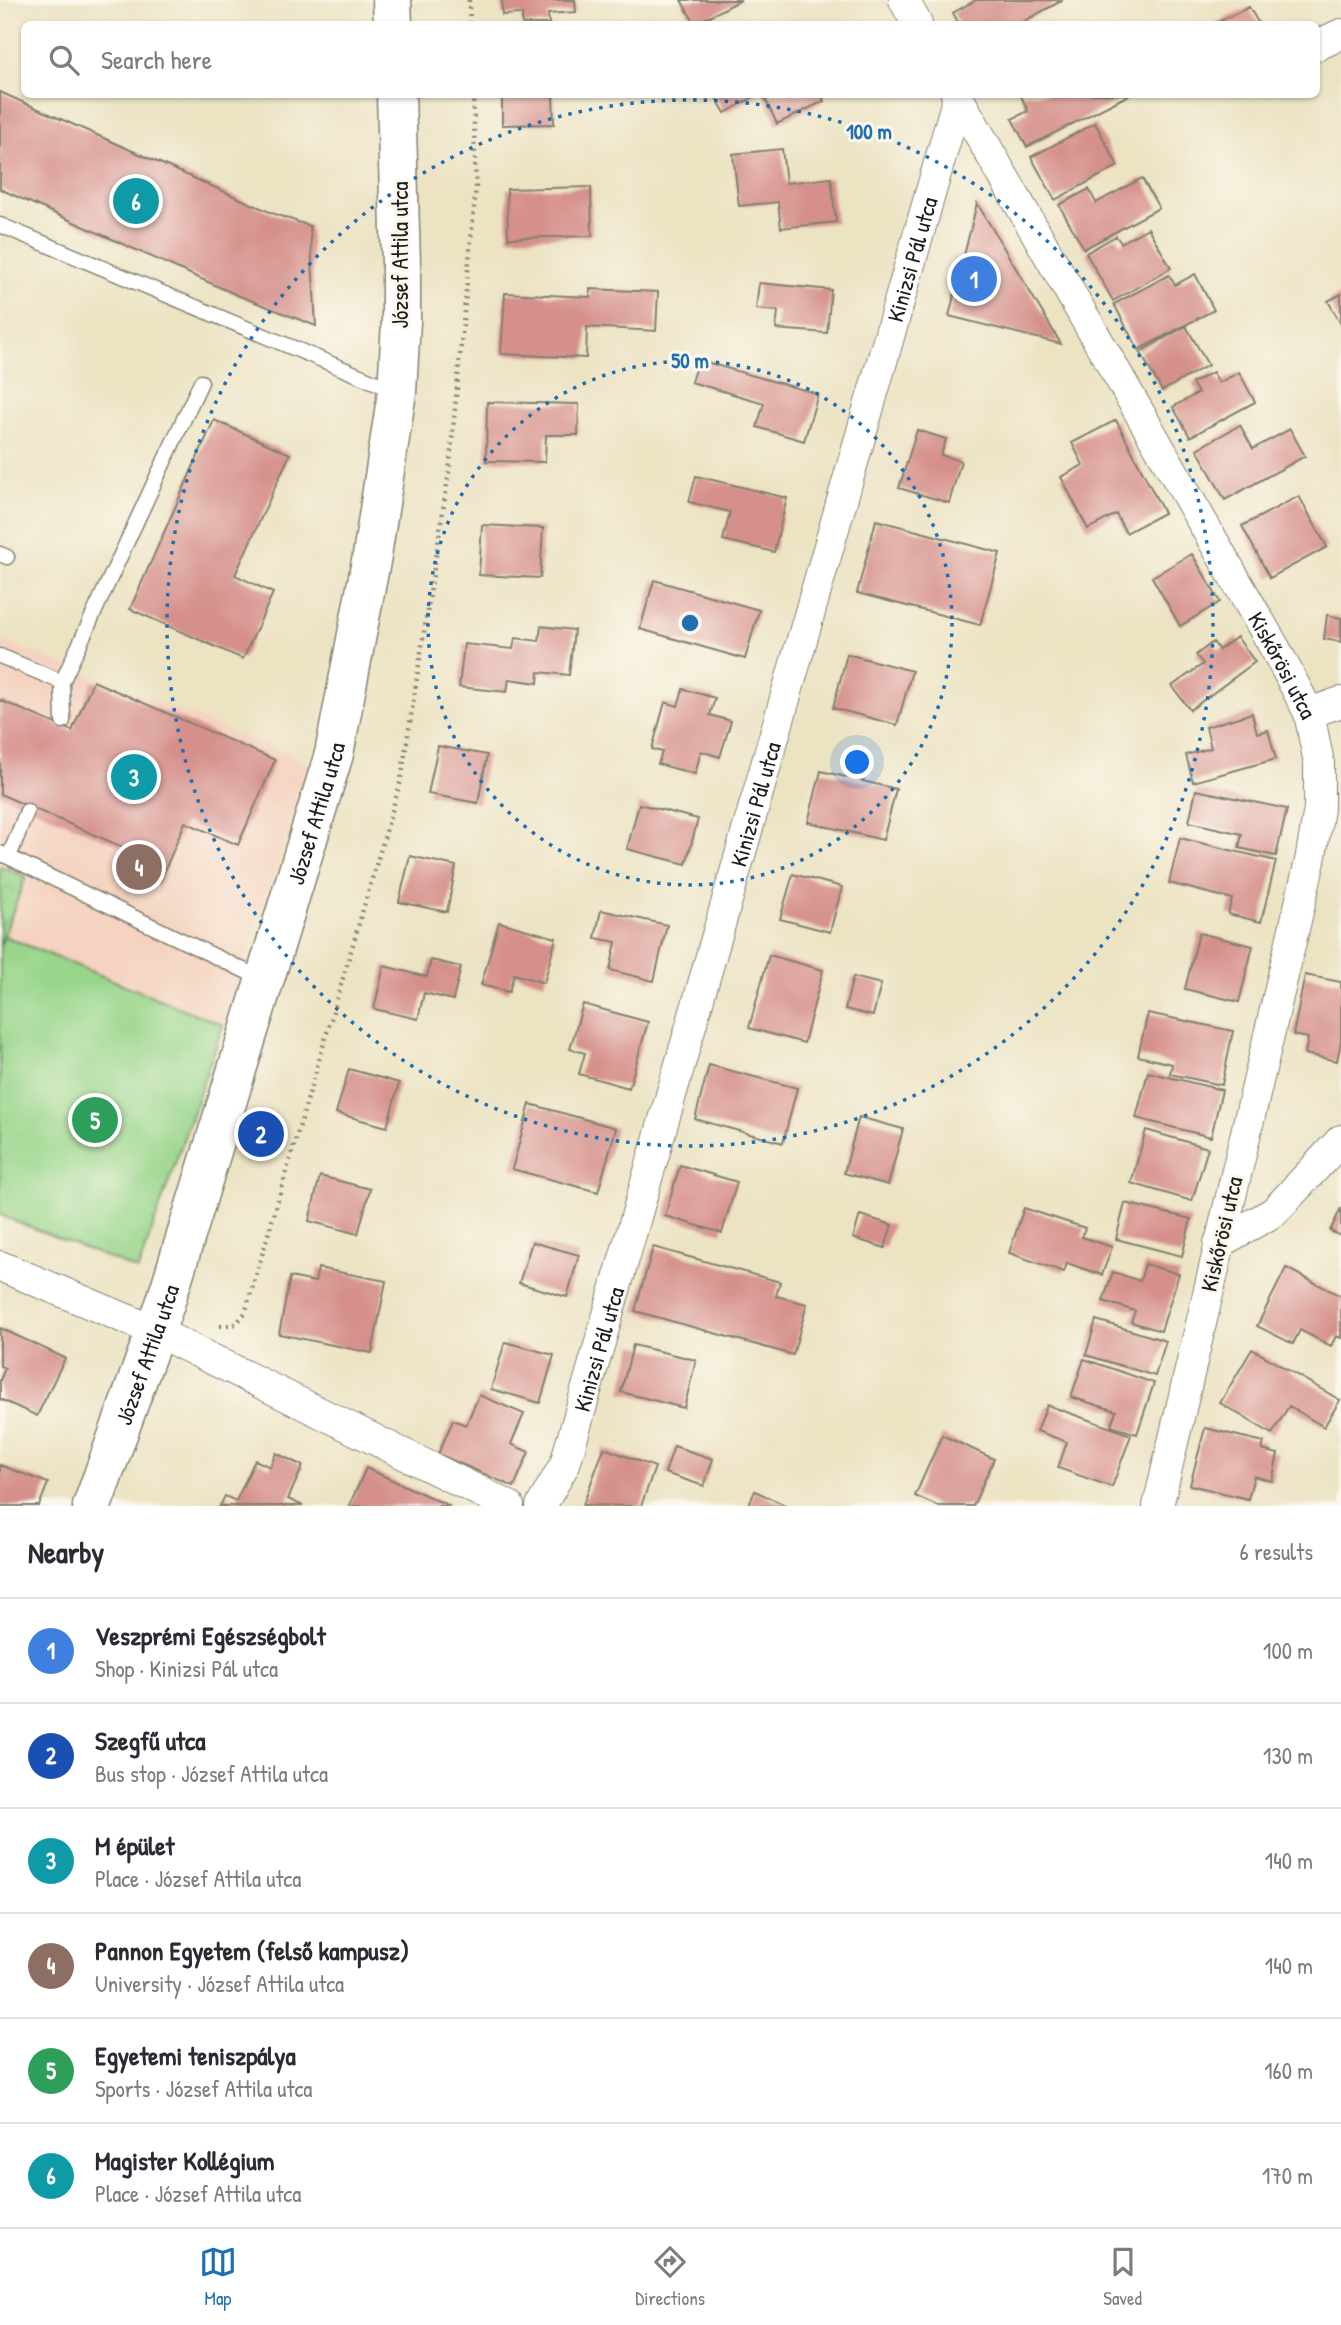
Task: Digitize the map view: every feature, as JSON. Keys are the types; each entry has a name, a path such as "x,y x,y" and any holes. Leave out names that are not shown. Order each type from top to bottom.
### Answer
{"street":[{"path":"392,0 393,21"},
{"path":"904,0 915,21"},
{"path":"1320,44 1341,34"},
{"name":"József Attila utca","path":"92,1506 165,1304 334,754 370,570 397,391 401,310 396,98"},
{"name":"Kinizsi Pál utca","path":"541,1506 565,1464 956,98"},
{"name":"Kiskőrösi utca","path":"958,98 1276,650 1309,713 1319,764 1319,809 1312,848 1158,1506"},
{"path":"1309,713 1341,702"},
{"path":"1219,1243 1274,1212 1341,1140"},
{"path":"0,1266 155,1331 509,1506"}],"lane":[{"path":"0,225 397,391"},
{"path":"63,721 62,682 201,382"},
{"path":"0,656 62,682"},
{"path":"27,811 4,855 263,979"}],"path":[{"path":"469,0 470,21"},
{"path":"218,1326 236,1324 246,1313 401,780 449,472 476,186 473,98"}],"shaded area":[{"path":"0,639 312,764 138,1270 0,1215"}],"green space":[{"path":"0,866 26,876 0,946"},
{"path":"4,936 223,1025 138,1270 0,1215 0,946"}],"building":[{"path":"502,0 575,0 576,12 548,14 549,21 522,21 522,14 502,15"},
{"path":"681,0 741,0 701,21 693,21"},
{"path":"976,0 1063,0 1024,21 957,21 953,13"},
{"path":"1249,7 1257,21 1220,21"},
{"path":"0,92 272,213 310,226 316,326 237,295 0,189"},
{"path":"502,98 553,98 554,124 502,125"},
{"path":"716,98 752,98 725,113"},
{"path":"765,98 823,98 824,101 777,124"},
{"path":"1022,98 1123,98 1027,147 1012,119 1028,111"},
{"path":"1095,123 1118,166 1055,200 1031,157"},
{"path":"782,149 786,183 831,178 836,222 781,228 778,202 739,206 733,154"},
{"path":"1142,178 1159,208 1084,249 1059,205 1089,189 1096,203"},
{"path":"591,187 592,236 508,238 507,189"},
{"path":"977,203 1061,344 949,316"},
{"path":"1148,228 1171,268 1113,301 1086,253 1116,236 1121,243"},
{"path":"1195,274 1214,310 1138,350 1114,304 1169,275 1175,285"},
{"path":"759,283 831,290 827,333 776,329 778,311 756,309"},
{"path":"590,289 658,292 656,331 587,327 586,358 501,354 505,293 590,297"},
{"path":"1341,294 1341,324 1328,301"},
{"path":"1186,326 1208,365 1162,391 1140,352"},
{"path":"698,360 818,394 804,441 757,427 764,403 691,382"},
{"path":"1213,372 1219,383 1239,372 1255,402 1190,437 1173,407 1198,393 1192,383"},
{"path":"487,402 579,404 578,435 546,435 545,462 486,461"},
{"path":"214,420 290,454 235,575 273,593 243,659 130,609"},
{"path":"1116,420 1164,513 1126,533 1116,514 1088,529 1061,477 1083,465 1072,443"},
{"path":"1240,425 1253,449 1290,429 1305,456 1225,500 1197,449"},
{"path":"917,430 946,439 941,455 961,461 949,503 899,488"},
{"path":"696,476 787,498 774,552 723,540 730,512 689,502"},
{"path":"1299,496 1327,547 1270,578 1242,526"},
{"path":"876,520 1000,553 980,625 857,593"},
{"path":"482,525 543,528 540,578 479,575"},
{"path":"1192,554 1220,602 1180,626 1152,577"},
{"path":"654,580 759,610 745,659 640,629"},
{"path":"1327,615 1341,618 1341,642 1324,639"},
{"path":"541,626 574,630 569,675 539,672 538,683 509,679 507,692 459,687 464,644 513,649 515,638 539,641"},
{"path":"1237,637 1255,662 1190,710 1172,686 1203,664 1196,655 1213,642 1219,650"},
{"path":"847,654 912,671 897,725 833,708"},
{"path":"93,681 275,760 238,845 185,822 160,882 118,864 125,848 0,794 0,700 72,731"},
{"path":"683,689 715,698 710,715 731,721 720,757 701,751 695,774 658,764 662,752 652,749 665,702 678,706"},
{"path":"1252,713 1257,733 1268,730 1276,759 1193,782 1186,755 1211,748 1206,727"},
{"path":"438,746 487,755 478,803 428,794"},
{"path":"821,771 896,789 883,840 808,822"},
{"path":"1196,790 1287,809 1276,856 1239,848 1242,834 1189,822"},
{"path":"639,804 698,819 686,864 627,849"},
{"path":"1180,838 1276,861 1261,922 1228,914 1232,899 1169,883"},
{"path":"410,856 456,866 447,912 399,902"},
{"path":"793,874 842,887 830,932 780,919"},
{"path":"601,910 667,925 654,981 610,970 616,942 595,938"},
{"path":"499,922 556,938 544,983 514,974 509,992 481,985"},
{"path":"1199,933 1253,946 1239,1002 1185,989"},
{"path":"769,955 823,970 804,1043 749,1028"},
{"path":"431,960 461,967 453,1000 424,993 418,1019 374,1009 384,966 427,977"},
{"path":"1305,975 1341,982 1341,1041 1337,1061 1305,1054 1308,1038 1293,1035"},
{"path":"853,977 881,984 873,1016 845,1009"},
{"path":"583,1004 648,1022 629,1088 579,1074 585,1053 570,1049"},
{"path":"1148,1013 1233,1031 1222,1085 1170,1074 1172,1064 1138,1056"},
{"path":"709,1065 797,1088 783,1143 695,1119"},
{"path":"349,1069 399,1083 387,1127 336,1113"},
{"path":"1148,1072 1222,1090 1211,1137 1136,1118"},
{"path":"530,1104 616,1128 598,1192 512,1169"},
{"path":"859,1117 903,1129 888,1185 844,1173"},
{"path":"1146,1130 1208,1148 1192,1201 1131,1183"},
{"path":"680,1165 737,1182 722,1233 665,1216"},
{"path":"320,1176 370,1189 358,1234 309,1221"},
{"path":"1125,1203 1191,1219 1182,1256 1116,1239"},
{"path":"1024,1208 1085,1228 1082,1237 1112,1247 1102,1275 1067,1263 1064,1272 1009,1253"},
{"path":"1341,1208 1341,1236 1330,1231"},
{"path":"860,1215 892,1225 885,1248 853,1238"},
{"path":"532,1242 579,1255 567,1297 519,1283"},
{"path":"653,1247 780,1282 776,1296 807,1304 793,1355 635,1311"},
{"path":"1145,1264 1179,1274 1161,1331 1131,1322 1135,1311 1103,1301 1113,1272 1140,1281"},
{"path":"318,1268 386,1281 372,1353 279,1334 290,1277 315,1282"},
{"path":"1286,1268 1341,1296 1341,1338 1336,1336 1331,1346 1300,1330 1293,1344 1257,1326"},
{"path":"1096,1320 1166,1341 1155,1376 1086,1355"},
{"path":"0,1328 65,1358 37,1416 0,1399 0,1380 5,1368 0,1366"},
{"path":"505,1342 554,1355 540,1403 491,1389"},
{"path":"633,1345 696,1360 684,1408 621,1392"},
{"path":"1252,1349 1340,1400 1324,1427 1289,1406 1272,1434 1220,1403"},
{"path":"1084,1359 1154,1383 1137,1434 1111,1426 1116,1411 1071,1397"},
{"path":"479,1395 524,1414 511,1444 529,1452 514,1487 438,1454 453,1420 466,1425"},
{"path":"1047,1405 1131,1435 1112,1487 1058,1468 1067,1442 1037,1431"},
{"path":"1205,1428 1264,1442 1262,1450 1278,1454 1272,1481 1254,1476 1248,1499 1190,1485"},
{"path":"942,1435 994,1459 973,1506 937,1506 915,1496"},
{"path":"674,1446 713,1459 704,1486 665,1473"},
{"path":"604,1448 655,1467 641,1506 583,1505"},
{"path":"276,1453 303,1466 288,1499 303,1506 220,1506 225,1496 236,1501 255,1460 270,1467"},
{"path":"0,1465 48,1483 39,1506 0,1506"},
{"path":"366,1468 414,1490 450,1506 349,1506"},
{"path":"755,1491 787,1506 748,1506"}],"place":[{"name":"Magister Kollégium","path":"136,201"},
{"name":"Veszprémi Egészségbolt","path":"974,279"},
{"name":"M épület","path":"134,777"},
{"name":"Pannon Egyetem (felső kampusz)","path":"139,867"},
{"name":"Egyetemi teniszpálya","path":"95,1120"},
{"name":"Szegfű utca","path":"261,1134"}]}
